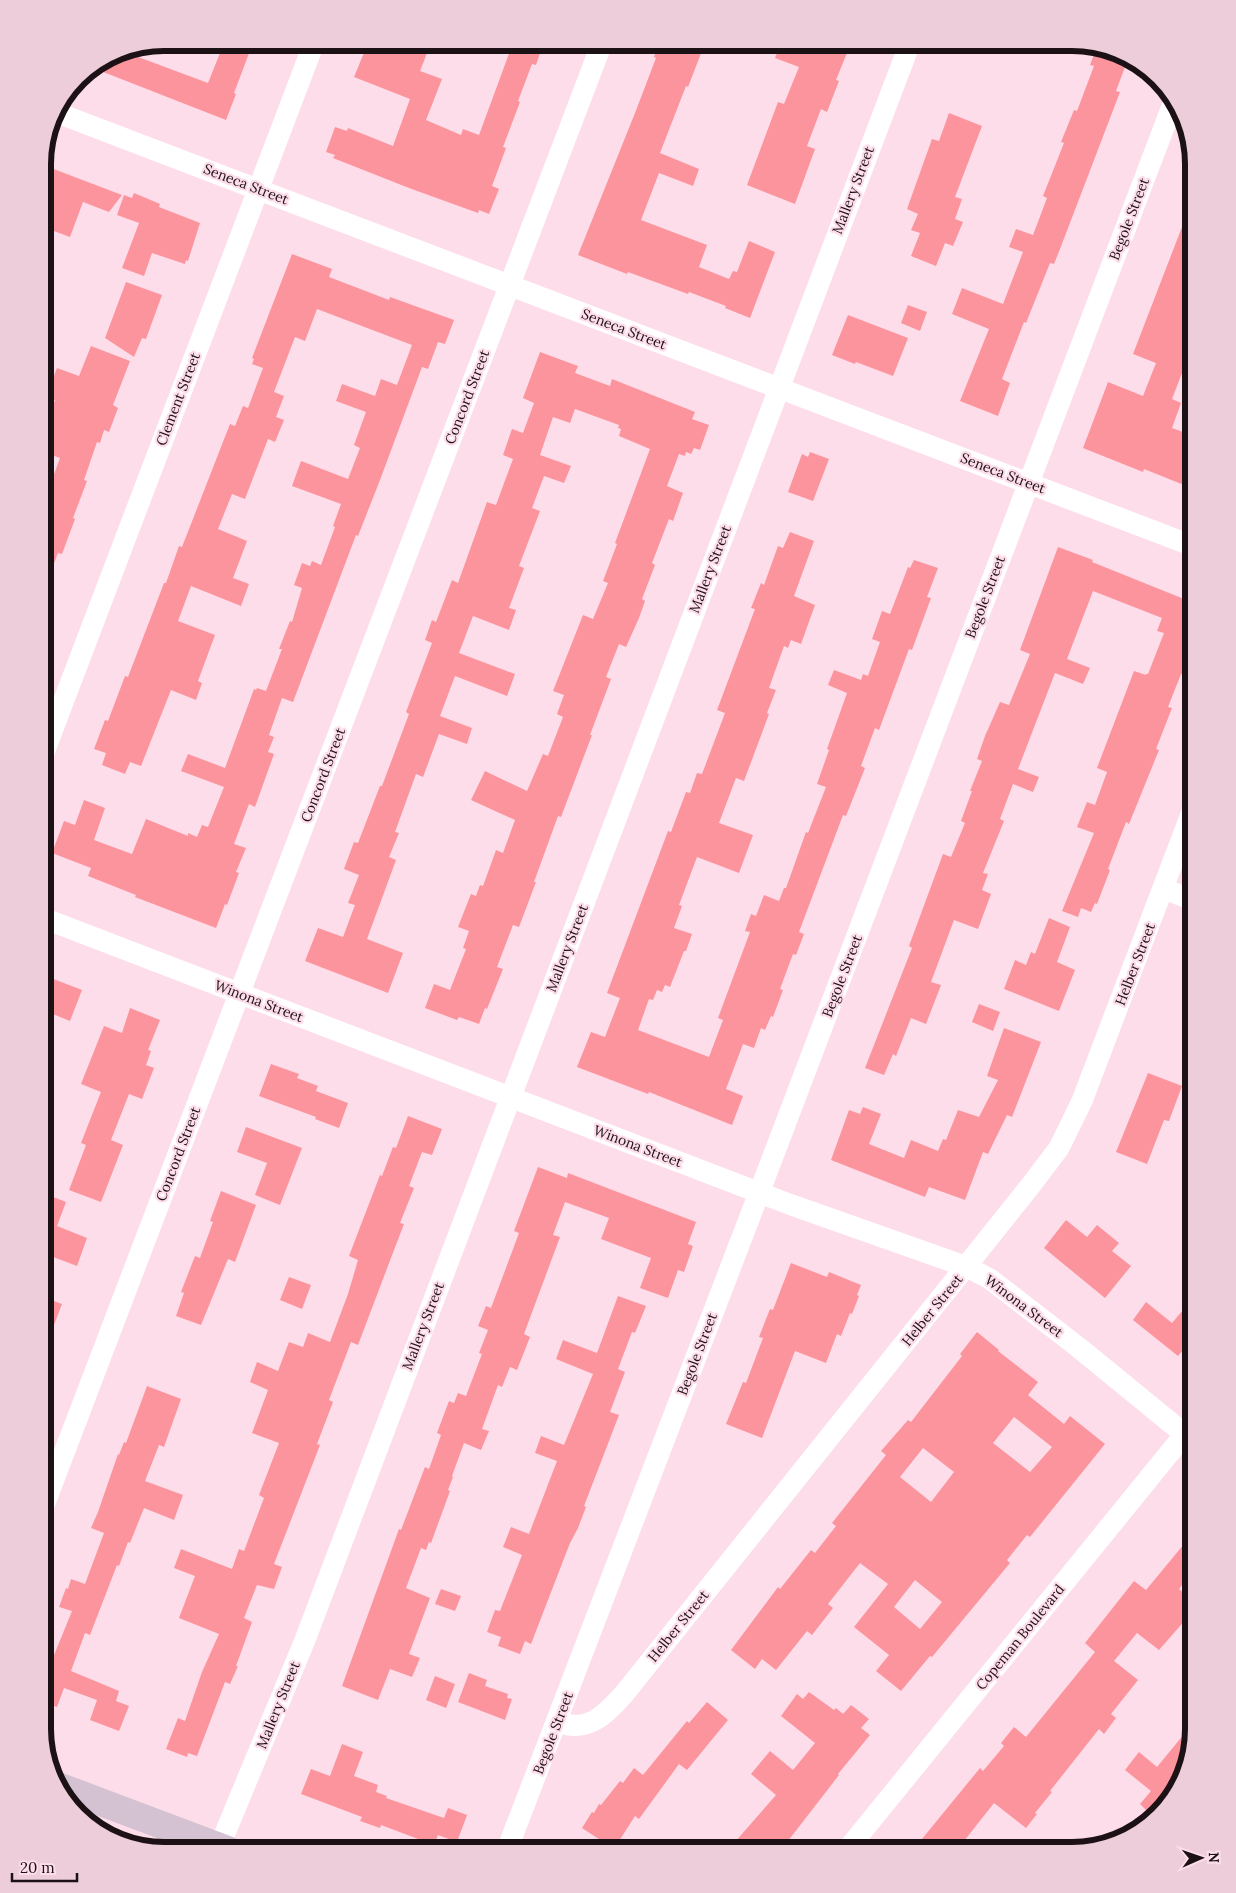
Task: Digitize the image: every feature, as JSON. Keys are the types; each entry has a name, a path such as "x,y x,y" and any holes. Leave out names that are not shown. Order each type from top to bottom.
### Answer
{"main road":[{"path":"70,1791 204,1842"}],"street":[{"name":"Clement Street","path":"51,735 311,51"},
{"name":"Concord Street","path":"51,1485 599,51"},
{"name":"Mallery Street","path":"225,1842 304,1640 907,51"},
{"name":"Begole Street","path":"510,1842 1171,110"},
{"name":"Seneca Street","path":"63,115 1185,543"},
{"name":"Helber Street","path":"557,1722 571,1726 583,1726 604,1714 624,1694 967,1267 1050,1160 1066,1134 1082,1101 1185,833"},
{"path":"1164,889 1185,897"},
{"name":"Winona Street","path":"51,921 759,1192 967,1267 990,1279 1185,1428"},
{"name":"Copeman Boulevard","path":"854,1842 1185,1440"}],"building":[{"path":"221,51 250,51 226,120 101,71 114,63 134,55 208,83"},
{"path":"365,51 428,51 420,71 442,79 426,120 461,135 463,129 479,135 510,51 541,51 536,65 532,64 503,147 506,148 492,186 499,189 489,214 479,210 478,213 409,188 333,158 335,155 326,152 335,127 347,131 348,128 393,146 410,99 354,77"},
{"path":"656,51 702,51 660,153 699,169 693,186 659,173 641,220 707,245 699,267 729,279 733,271 737,272 749,241 775,252 750,318 725,308 726,306 689,292 688,294 628,272 627,274 578,255 635,113 656,58 654,57"},
{"path":"778,51 848,51 836,80 839,81 827,112 821,109 807,146 815,149 795,204 747,185 778,102 784,104 799,67 775,58"},
{"path":"1094,53 1126,65 1116,91 1120,92 1054,264 1050,263 1002,379 1010,383 998,416 960,401 989,329 952,314 962,288 1003,304 1023,252 1009,247 1016,229 1033,235 1047,198 1043,196 1064,143 1061,142 1074,110 1077,111 1094,66 1090,65"},
{"path":"949,113 982,126 955,197 962,199 955,219 963,222 953,246 945,243 936,266 911,256 920,233 911,230 918,214 907,209 932,139 939,141"},
{"path":"51,168 122,195 109,212 83,202 70,237 51,230"},
{"path":"134,193 160,204 159,207 200,223 188,261 186,260 185,264 152,253 144,276 122,268 139,223 117,215 124,195 132,198"},
{"path":"1185,219 1185,365 1172,399 1181,403 1172,428 1185,433 1184,485 1144,469 1143,472 1083,448 1108,382 1143,396 1156,363 1133,354"},
{"path":"292,254 332,269 329,277 389,300 390,297 454,320 445,344 438,342 428,369 422,367 293,702 282,698 269,735 274,737 268,752 274,754 255,807 249,804 234,844 246,848 236,872 239,873 227,905 225,904 216,928 135,897 136,895 88,876 91,868 52,853 64,821 75,825 84,800 105,808 94,840 132,854 146,819 188,836 188,833 197,837 202,825 208,827 224,787 181,771 188,754 225,768 254,689 266,691 282,649 279,649 290,621 292,622 302,588 294,585 302,563 310,566 312,561 321,565 341,504 292,486 301,461 348,479 360,448 354,445 366,412 336,401 342,384 375,396 381,379 397,385 412,345 317,309 305,341 295,337 274,392 284,396 276,417 284,420 275,442 268,439 245,499 232,494 218,529 247,541 233,578 249,584 241,606 191,586 178,621 215,635 198,681 202,683 196,700 171,690 141,766 130,762 125,774 102,765 106,753 94,749 105,720 108,721 125,676 128,677 164,583 166,583 179,546 182,547 230,424 235,426 243,406 248,408 263,368 252,364 254,359 252,358"},
{"path":"126,282 162,295 146,339 142,338 134,357 105,338"},
{"path":"908,305 927,312 920,331 901,323"},
{"path":"848,315 908,338 893,376 832,355"},
{"path":"91,346 130,361 113,405 118,408 109,432 104,430 100,443 97,442 84,480 87,481 73,518 75,519 62,554 58,553 51,572 51,482 60,458 51,455 51,411 55,400 51,398 51,383 57,368 79,376"},
{"path":"540,352 578,366 575,373 610,386 612,379 695,412 692,419 709,425 700,450 694,448 691,454 686,452 685,456 679,454 667,486 683,493 673,521 669,519 652,563 655,565 642,599 645,601 639,618 626,647 619,644 606,677 611,679 590,735 592,735 561,817 558,816 519,927 513,925 497,967 503,969 479,1024 459,1017 457,1020 425,1008 434,984 450,990 466,949 463,948 469,931 458,927 471,894 476,896 480,885 483,886 496,850 503,853 515,820 471,800 485,771 527,791 543,754 548,756 563,717 557,714 564,695 553,691 583,615 593,619 608,583 603,581 650,449 619,436 621,429 618,428 619,425 575,409 570,423 553,417 540,455 571,466 564,483 544,476 532,508 540,511 519,566 524,568 509,608 516,610 509,630 473,616 459,653 515,674 507,696 455,676 440,716 472,728 467,744 439,734 423,777 416,774 395,832 399,833 389,857 396,860 367,939 403,953 388,993 305,961 318,928 343,937 355,905 348,903 359,875 344,869 354,842 358,843 380,786 382,786 409,714 406,712 432,643 425,640 432,620 436,622 452,580 458,583 487,502 496,505 513,459 503,455 512,429 523,433 534,403 523,398"},
{"path":"810,452 829,459 813,501 788,492 802,454 808,457"},
{"path":"790,532 814,541 794,596 815,605 801,644 791,640 788,648 784,646 769,688 776,690 767,713 769,714 744,781 736,778 719,823 753,835 739,873 697,857 679,905 682,906 674,928 692,934 670,987 665,985 662,992 657,990 653,1000 649,999 638,1030 709,1057 723,1020 718,1018 750,932 745,931 751,914 756,916 764,895 779,901 784,888 786,888 806,832 808,833 826,787 817,784 847,693 828,685 834,670 861,680 863,674 868,676 880,642 872,639 882,611 890,614 908,567 910,568 914,560 938,568 927,597 931,598 912,650 909,649 879,730 875,728 861,766 865,768 846,816 843,815 799,932 804,934 796,955 793,954 780,989 783,990 773,1017 771,1016 765,1030 761,1028 754,1048 743,1044 726,1089 743,1096 732,1125 649,1092 648,1094 577,1067 591,1032 605,1037 620,998 607,993 668,831 671,832 686,792 690,793 697,773 702,774 725,713 717,710 755,609 751,608 761,583 764,585 778,546 783,548"},
{"path":"1058,547 1185,599 1185,676 1181,674 1168,707 1172,708 1156,749 1159,750 1129,824 1126,822 1097,904 1095,903 1091,912 1081,908 1078,917 1062,911 1094,833 1077,827 1087,802 1095,805 1107,772 1097,768 1134,671 1148,674 1164,633 1157,631 1162,618 1093,591 1067,659 1090,668 1083,684 1055,673 1018,769 1039,777 1033,792 1013,784 1000,819 1004,821 983,873 988,874 982,890 991,894 978,929 954,920 931,982 941,985 926,1024 911,1018 896,1056 893,1054 884,1075 865,1068 912,948 909,946 943,854 951,857 965,823 961,821 982,761 977,759 985,736 1000,702 1009,705 1030,654 1020,650"},
{"path":"1049,918 1070,927 1057,962 1075,970 1059,1011 1004,989 1015,960 1026,965 1031,952 1035,954"},
{"path":"51,978 82,990 70,1021 51,1013"},
{"path":"979,1004 1000,1012 993,1031 972,1022"},
{"path":"130,1008 160,1020 148,1050 151,1051 146,1065 154,1068 142,1099 129,1094 111,1140 123,1145 101,1202 69,1190 86,1145 81,1143 101,1092 81,1084 104,1026 122,1033"},
{"path":"1004,1028 1041,1042 1012,1117 1007,1115 988,1154 983,1152 965,1200 929,1187 925,1197 831,1160 849,1110 860,1114 863,1107 881,1114 869,1144 904,1158 911,1140 938,1151 943,1139 946,1140 958,1110 979,1117 998,1080 987,1076"},
{"path":"271,1064 299,1074 297,1078 318,1086 316,1091 348,1103 339,1128 315,1119 316,1117 259,1096"},
{"path":"1148,1073 1182,1086 1169,1121 1164,1120 1147,1164 1116,1152"},
{"path":"408,1116 442,1129 432,1155 422,1152 409,1186 414,1188 400,1223 404,1224 358,1345 351,1342 329,1400 333,1402 317,1444 320,1445 274,1564 282,1567 274,1589 257,1585 244,1618 252,1622 236,1666 238,1666 230,1684 225,1682 197,1756 188,1753 187,1757 166,1749 178,1718 185,1721 202,1672 219,1634 179,1618 195,1576 174,1568 181,1549 232,1569 239,1549 244,1551 264,1498 259,1495 279,1443 252,1433 268,1390 250,1382 257,1362 278,1371 289,1342 303,1347 308,1333 330,1342 348,1294 358,1260 349,1256 380,1175 382,1176 393,1147 396,1148"},
{"path":"246,1127 302,1148 280,1205 255,1195 267,1163 237,1152"},
{"path":"538,1167 567,1178 568,1173 696,1222 688,1244 693,1246 684,1272 678,1270 668,1298 640,1288 651,1258 601,1239 609,1218 565,1202 553,1235 560,1237 524,1334 530,1337 517,1370 510,1367 502,1387 498,1385 482,1429 489,1431 481,1450 464,1443 452,1476 448,1490 450,1491 431,1543 429,1542 426,1550 421,1548 406,1588 430,1598 409,1654 420,1658 412,1677 390,1669 378,1700 342,1686 399,1529 401,1530 425,1467 429,1469 441,1435 437,1433 449,1401 454,1403 458,1393 466,1396 482,1354 479,1353 488,1330 478,1326 486,1306 491,1308 519,1233 514,1231"},
{"path":"221,1191 256,1205 235,1262 228,1259 201,1325 176,1316 184,1293 181,1292 195,1256 200,1258 213,1222 210,1221"},
{"path":"51,1196 66,1202 57,1226 87,1238 77,1266 51,1256 53,1244 51,1243"},
{"path":"1066,1220 1087,1237 1097,1225 1119,1243 1112,1251 1131,1266 1105,1298 1044,1248"},
{"path":"791,1263 827,1277 829,1272 861,1285 852,1314 850,1313 841,1336 837,1334 826,1363 795,1351 762,1438 726,1424 743,1382 746,1383 763,1338 759,1337 770,1309 773,1310"},
{"path":"289,1277 311,1285 302,1309 280,1300"},
{"path":"618,1296 646,1306 635,1333 632,1332 618,1369 625,1372 610,1412 619,1415 584,1506 586,1507 578,1528 570,1543 531,1644 525,1641 520,1654 498,1646 501,1637 487,1632 495,1610 500,1611 522,1555 503,1547 511,1527 529,1534 557,1461 535,1453 541,1436 564,1445 593,1374 556,1359 563,1340 597,1353"},
{"path":"51,1300 62,1304 51,1333"},
{"path":"1146,1302 1172,1323 1185,1308 1185,1348 1178,1356 1133,1320"},
{"path":"977,1332 1038,1382 1028,1395 1064,1424 1070,1416 1105,1444 1030,1537 1027,1535 1007,1560 1010,1563 932,1657 930,1656 901,1691 876,1671 889,1655 854,1627 888,1584 860,1563 828,1604 833,1608 812,1635 807,1631 776,1670 762,1659 755,1669 731,1650 778,1587 780,1589 811,1550 815,1553 836,1526 832,1523 886,1455 881,1451 908,1420 911,1422 962,1356 960,1354","holes":["1014,1417 1052,1447 1030,1472 993,1443","923,1448 954,1472 931,1502 900,1477","915,1580 942,1602 920,1629 894,1607"]},
{"path":"147,1386 181,1399 164,1447 159,1445 145,1481 183,1495 174,1520 144,1508 130,1543 128,1542 119,1566 117,1565 90,1635 85,1633 71,1671 119,1691 116,1701 129,1706 119,1731 90,1720 97,1700 64,1688 57,1707 51,1705 51,1663 72,1611 59,1607 71,1579 85,1584 104,1533 91,1528 118,1454 124,1442 126,1443"},
{"path":"1185,1543 1185,1581 1179,1589 1185,1594 1185,1620 1159,1650 1137,1633 1114,1661 1138,1680 1111,1714 1116,1718 1104,1734 1099,1729 1050,1791 1052,1792 1026,1828 994,1803 963,1842 920,1842 980,1768 983,1771 1004,1746 1001,1743 1014,1727 1026,1737 1095,1652 1085,1643 1134,1581 1146,1590"},
{"path":"441,1589 461,1596 455,1611 435,1604"},
{"path":"469,1673 487,1680 485,1686 508,1694 507,1698 512,1699 505,1720 458,1702"},
{"path":"435,1676 455,1684 446,1708 426,1700"},
{"path":"809,1692 834,1710 836,1708 843,1714 851,1705 869,1719 861,1728 870,1735 787,1842 735,1842 776,1795 751,1774 770,1751 793,1770 815,1743 781,1716 797,1694 803,1699"},
{"path":"707,1702 728,1720 687,1770 679,1764 639,1819 635,1816 618,1842 603,1842 582,1828 592,1812 594,1813 599,1804 601,1805 620,1781 623,1783 634,1768 643,1775 687,1721 689,1723"},
{"path":"1185,1733 1181,1758 1170,1785 1148,1812 1140,1804 1151,1791 1125,1770 1139,1752 1157,1767"},
{"path":"342,1744 363,1752 354,1776 378,1785 376,1792 387,1796 386,1798 444,1818 448,1808 467,1815 457,1842 438,1835 435,1842 426,1842 381,1825 380,1828 360,1821 362,1817 301,1794 311,1769 330,1776"}]}
